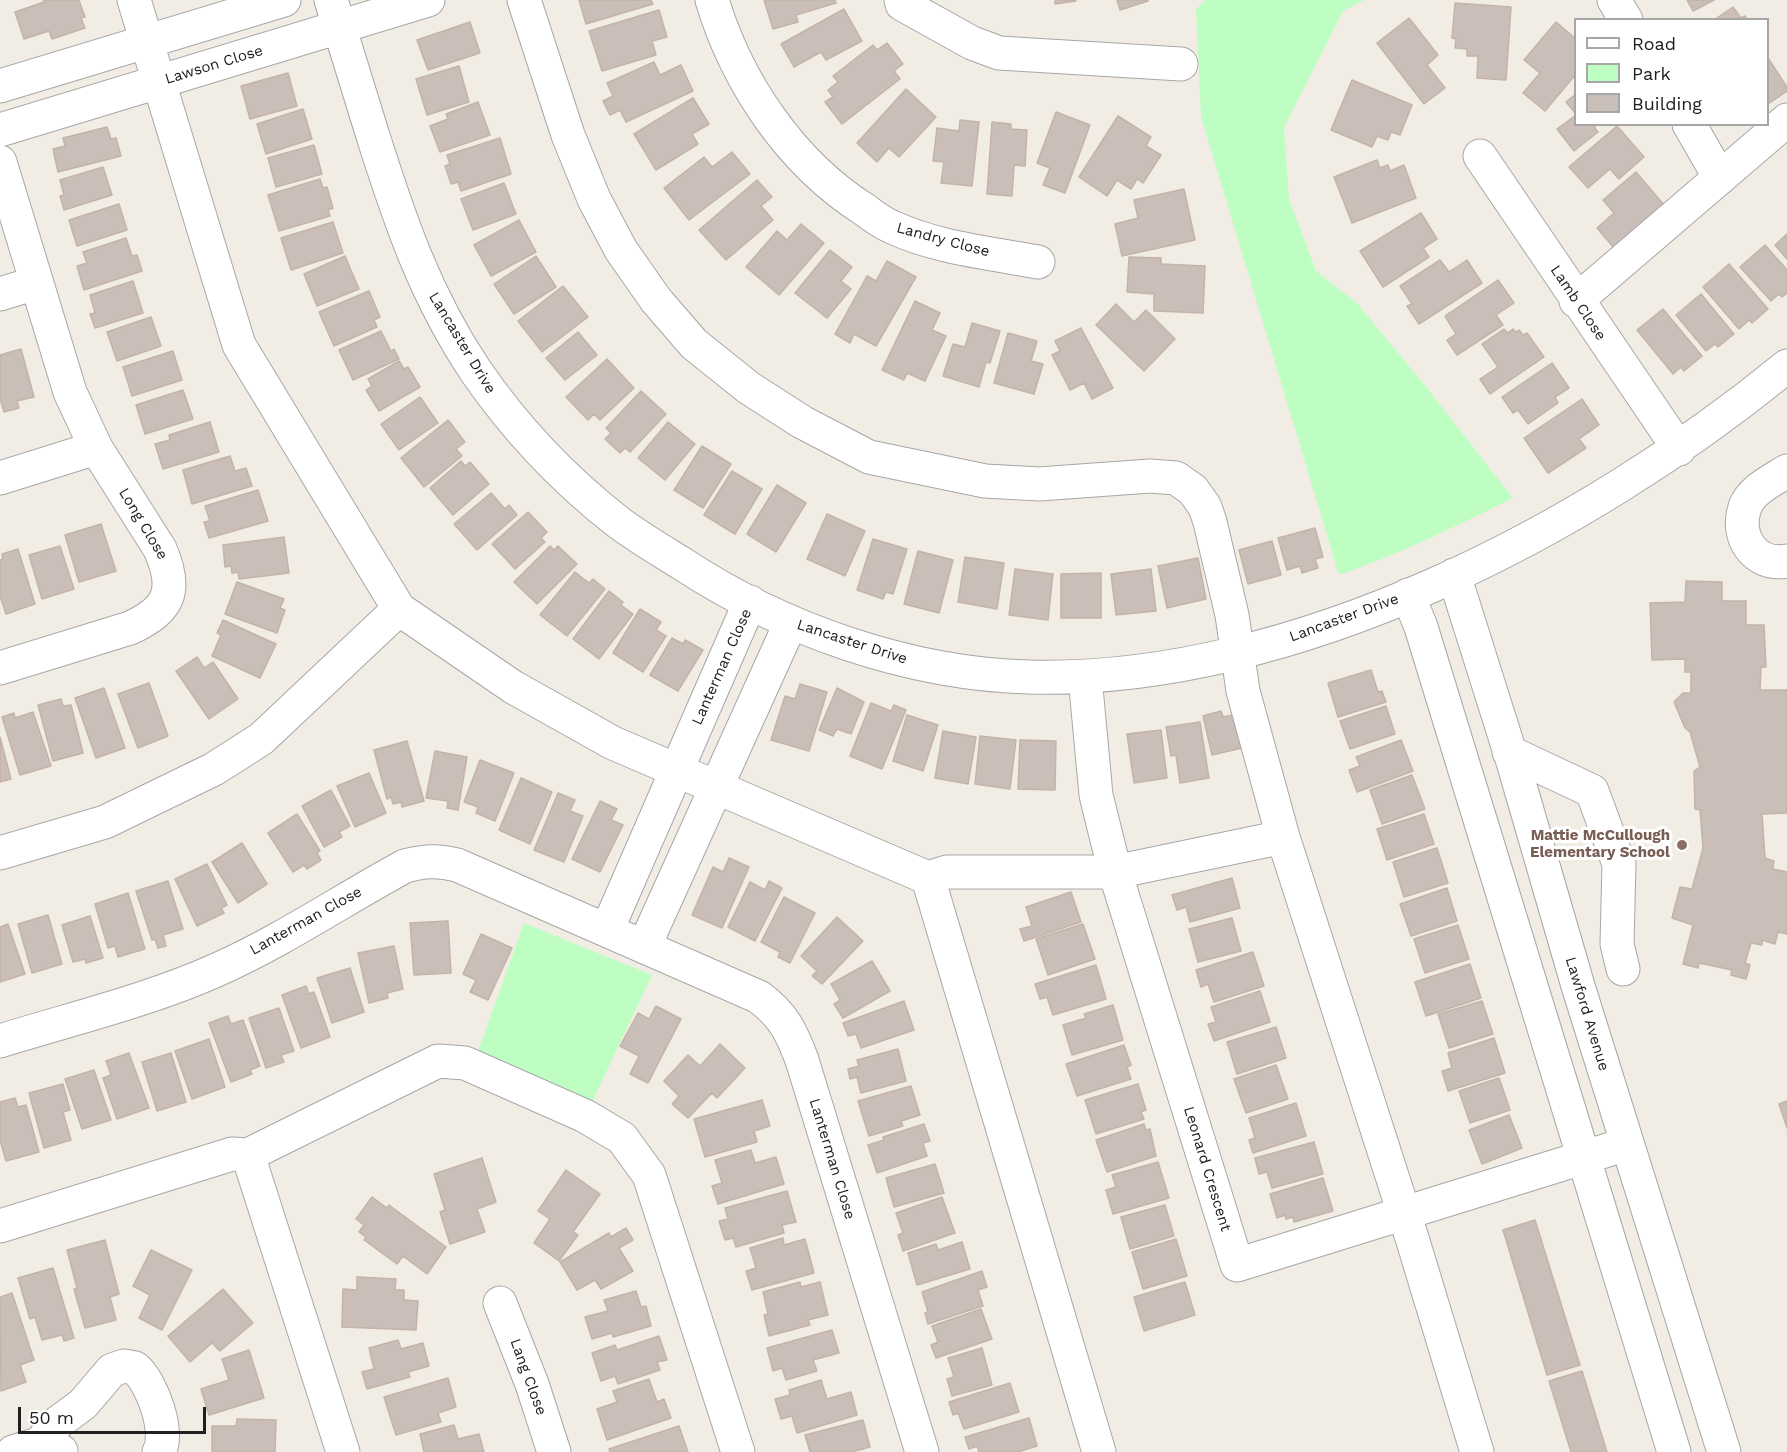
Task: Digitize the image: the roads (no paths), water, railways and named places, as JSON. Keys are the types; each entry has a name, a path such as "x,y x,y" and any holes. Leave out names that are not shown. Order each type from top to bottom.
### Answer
{"street":[{"path":"134,0 239,345 399,609 513,687 613,743 928,878 947,872 1115,872 1282,837"},
{"path":"0,86 284,0"},
{"name":"Lawson Close","path":"0,130 160,81 335,14 428,0"},
{"path":"524,0 568,135 594,199 627,258 656,300 694,344 749,388 802,422 869,457 985,481 1039,484 1150,476 1176,478 1193,490 1210,522 1232,615 1244,691 1282,837 1404,1213 1477,1452"},
{"name":"Landry Close","path":"712,0 730,49 746,82 762,106 799,154 821,177 853,203 890,227 918,237 1038,262"},
{"path":"901,0 903,4 972,43 999,53 1181,63"},
{"path":"1614,0 1625,18"},
{"name":"Lancaster Drive","path":"335,14 406,236 436,305 490,392 563,474 619,523 711,582 750,602 792,622 875,653 949,669 1027,677 1085,677 1139,671 1237,653 1352,618 1454,575 1537,534 1617,489 1740,405 1787,366"},
{"path":"1576,301 1787,120"},
{"path":"1690,126 1720,178"},
{"name":"Lamb Close","path":"1480,156 1678,449"},
{"name":"Long Close","path":"0,162 70,392 96,447 164,558 168,567 170,588 165,601 156,613 145,621 130,628 0,668"},
{"path":"0,294 36,283"},
{"path":"0,478 96,447"},
{"path":"1787,471 1759,488 1745,506 1742,524 1745,541 1754,553 1766,558 1787,561"},
{"name":"Lawford Avenue","path":"1454,575 1578,986 1724,1452"},
{"path":"1408,595 1424,639 1674,1452"},
{"name":"Lanterman Close","path":"607,930 750,602"},
{"path":"0,853 105,822 214,768 261,739 399,609"},
{"path":"644,947 792,622"},
{"name":"Leonard Crescent","path":"1085,677 1096,795 1115,872 1237,1265 1628,1144"},
{"path":"1509,752 1592,791 1619,864 1617,944 1623,969"},
{"name":"Lanterman Close","path":"0,1041 166,990 221,968 405,866 422,862 439,860 457,865 607,930 759,998 773,1008 789,1028 801,1060 922,1452"},
{"path":"928,878 1099,1452"},
{"path":"0,1226 232,1154 248,1155 438,1061 465,1063 585,1116 622,1138 649,1175 738,1452"},
{"path":"248,1155 343,1452"},
{"name":"Lang Close","path":"500,1303 532,1384 554,1452"},
{"path":"39,1449 52,1426 82,1404 112,1370 124,1366 135,1368 148,1382 164,1435 159,1452"}],"place":[{"name":"Mattie McCullough Elementary School","path":"1682,845"}]}
